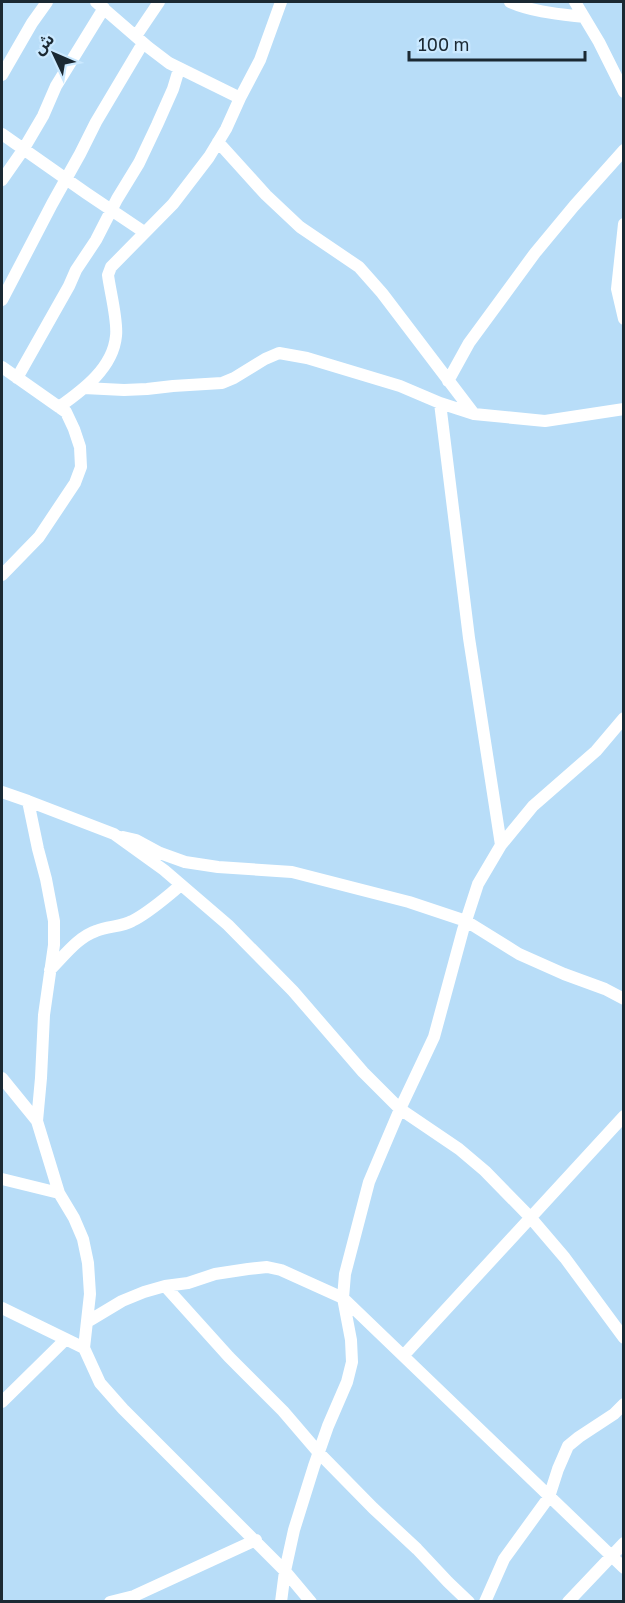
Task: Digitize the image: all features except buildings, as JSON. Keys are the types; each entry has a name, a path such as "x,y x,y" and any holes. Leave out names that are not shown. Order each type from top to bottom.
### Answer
{"street":[{"path":"2,75 47,2"},
{"path":"2,300 159,2"},
{"path":"59,407 95,378 108,361 114,347 117,334 108,275 111,267 172,204 218,142 260,60 280,2"},
{"path":"510,2 522,7 556,14 584,17"},
{"path":"575,2 599,42 624,92"},
{"path":"2,180 43,116 56,86 100,5 156,54 179,69 240,98"},
{"path":"17,378 76,270 96,240 158,125 179,69"},
{"path":"2,134 144,232"},
{"path":"218,142 266,195 300,227 359,267 382,292 474,414"},
{"path":"448,381 470,343 534,253 624,150"},
{"path":"624,224 617,289 624,319"},
{"path":"84,388 124,390 222,383 265,358 279,353 343,368 400,386 474,414 544,421 624,409"},
{"path":"2,367 66,412 80,447 81,467 75,483 39,537 2,575"},
{"path":"440,403 469,638 501,845"},
{"path":"281,1602 294,1530 319,1452 347,1382 352,1362 351,1340 343,1298 345,1274 369,1182 434,1037 478,884 501,845 533,806 596,751 624,718"},
{"path":"2,792 136,840 160,853 186,862 218,867 292,872 409,902 466,921 519,954 624,999"},
{"path":"28,801 54,921 54,945 44,1015 37,1121"},
{"path":"114,834 164,870 228,925 309,1009 363,1072 400,1109 459,1149 485,1171 530,1217 565,1258 624,1338"},
{"path":"50,969 94,931 129,923 181,885"},
{"path":"2,1077 37,1121 59,1193 83,1239 88,1263 90,1294 84,1348 100,1383 123,1409 256,1540 311,1602"},
{"path":"404,1355 624,1116"},
{"path":"2,1179 59,1193"},
{"path":"87,1322 122,1301 144,1292 248,1269 281,1270 343,1298 624,1568"},
{"path":"165,1286 319,1452 469,1602"},
{"path":"2,1308 84,1348"},
{"path":"2,1401 66,1339"},
{"path":"485,1602 504,1560 549,1497 568,1446 614,1414 624,1404"},
{"path":"110,1602 134,1596 256,1540"},
{"path":"568,1602 624,1543"}]}
